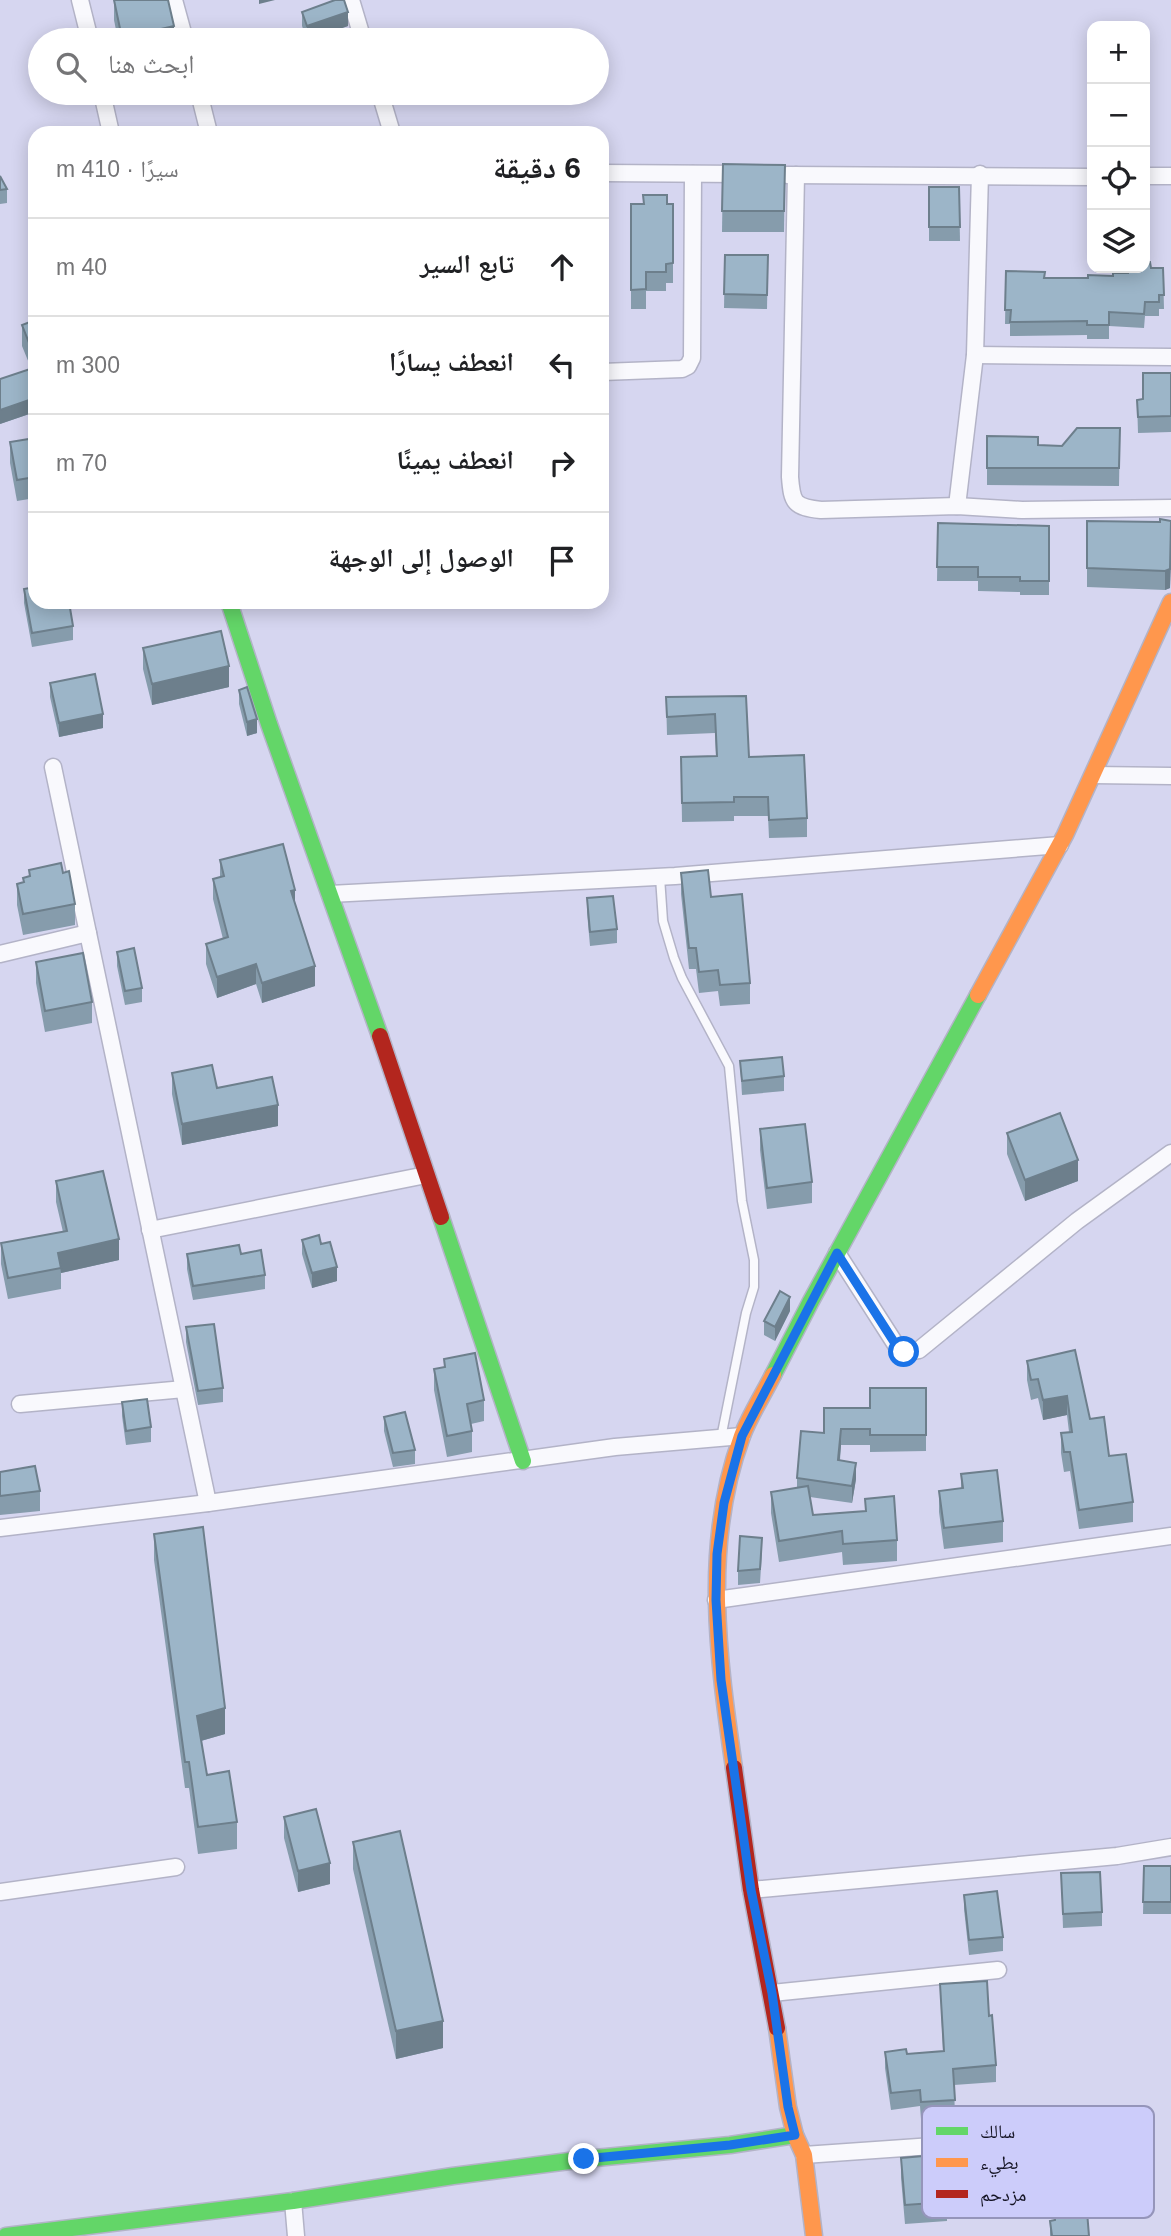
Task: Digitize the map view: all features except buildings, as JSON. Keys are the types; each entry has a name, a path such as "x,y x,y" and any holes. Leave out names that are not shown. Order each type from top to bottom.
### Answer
{"street":[{"path":"80,0 87,28"},
{"path":"174,0 182,28"},
{"path":"351,0 359,28"},
{"path":"105,105 109,126"},
{"path":"202,105 207,126"},
{"path":"384,105 390,126"},
{"path":"609,173 1087,177"},
{"path":"609,372 682,369 688,366 692,358 693,174"},
{"path":"957,506 975,355 980,174"},
{"path":"796,175 790,451 792,495 796,503 803,508 821,510 957,506 1022,510 1171,508"},
{"path":"1150,177 1171,176"},
{"path":"975,355 1171,357"},
{"path":"814,2236 804,2155 795,2135 788,2107 772,1993 751,1890 721,1680 716,1600 717,1554 724,1503 742,1436 837,1253 1060,845 1171,602"},
{"path":"231,609 523,1461"},
{"path":"53,767 208,1503"},
{"path":"1093,775 1171,776"},
{"path":"330,894 660,877 1060,845"},
{"path":"0,954 88,933"},
{"path":"837,1253 896,1345 904,1352 919,1350 1077,1221 1171,1153"},
{"path":"150,1230 426,1175"},
{"path":"20,1404 184,1389"},
{"path":"0,1528 208,1503 615,1447 742,1436"},
{"path":"716,1600 1171,1536"},
{"path":"751,1890 1117,1856 1171,1847"},
{"path":"0,1892 176,1867"},
{"path":"772,1993 998,1970"},
{"path":"6,2236 135,2228 441,2177 584,2159 730,2145 795,2135"},
{"path":"804,2155 922,2147"},
{"path":"293,2201 296,2236"}],"lane":[{"path":"660,877 663,921 674,958 729,1066 742,1201 754,1260 754,1287 746,1312 721,1438"}],"traffic: fast":[{"path":"231,609 269,724 380,1036"},
{"path":"773,1375 978,995"},
{"path":"441,1217 523,1461"},
{"path":"6,2236 293,2201 585,2159 730,2145 795,2135"}],"traffic: slow":[{"path":"978,995 1065,835 1171,602"},
{"path":"734,1768 719,1643 717,1601 722,1518 742,1436 773,1375"},
{"path":"777,2028 788,2107 795,2135 804,2155 814,2236"}],"traffic: jam":[{"path":"380,1036 441,1217"},
{"path":"734,1768 751,1890 777,2028"}],"route":[{"path":"584,2159 730,2145 795,2135 788,2107 772,1993 751,1890 721,1680 716,1600 717,1554 724,1503 742,1436 837,1253 896,1345 904,1352"}]}
